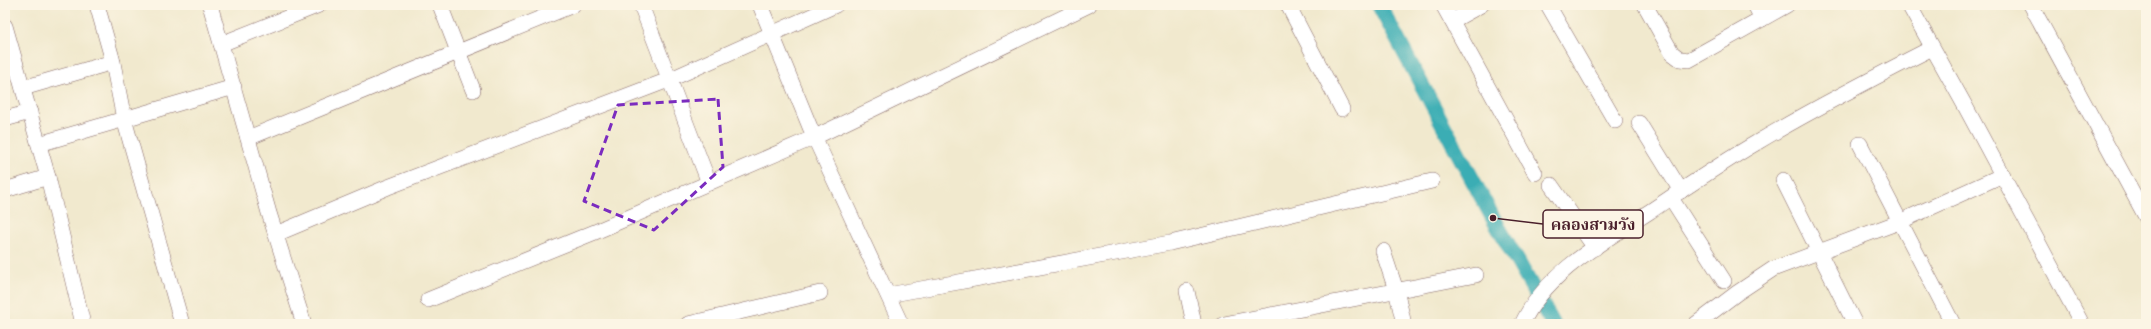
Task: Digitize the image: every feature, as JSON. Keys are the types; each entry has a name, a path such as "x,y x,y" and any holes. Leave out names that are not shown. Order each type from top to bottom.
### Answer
{"street":[{"path":"97,5 113,62 124,119 182,324"},
{"path":"210,5 276,234 304,324"},
{"path":"221,44 319,5"},
{"path":"440,5 473,90"},
{"path":"248,138 573,5"},
{"path":"641,5 671,78 709,183"},
{"path":"760,5 815,137 901,324"},
{"path":"276,234 388,187 671,78 836,5"},
{"path":"428,300 709,183 815,137 1089,5"},
{"path":"1288,5 1342,109"},
{"path":"1443,5 1535,173"},
{"path":"1452,21 1480,5"},
{"path":"1548,5 1615,121"},
{"path":"1645,5 1672,53 1680,59 1689,60 1787,5"},
{"path":"1755,5 1762,19"},
{"path":"1909,5 2003,175 2082,324"},
{"path":"2031,5 2146,217"},
{"path":"5,26 48,177 83,324"},
{"path":"1522,324 1530,306 1550,283 1594,248 1768,136 1832,99 1932,48"},
{"path":"23,88 113,62"},
{"path":"39,144 234,87"},
{"path":"5,119 30,112"},
{"path":"1639,123 1724,281"},
{"path":"1860,144 1953,324"},
{"path":"1696,324 1737,292 1773,269 1899,222 2003,175"},
{"path":"5,190 48,177"},
{"path":"1783,180 1855,324"},
{"path":"888,295 1170,243 1432,181"},
{"path":"1551,185 1594,248"},
{"path":"1383,251 1396,290 1403,320"},
{"path":"1224,324 1476,275"},
{"path":"1187,291 1194,324"},
{"path":"688,324 820,293"}],"highlighted area":[{"path":"718,99 723,167 654,230 584,201 618,105"}],"waterway":[{"path":"1379,5 1493,218 1553,324"}],"place":[{"name":"คลองสามวัง","path":"1493,218"}]}
